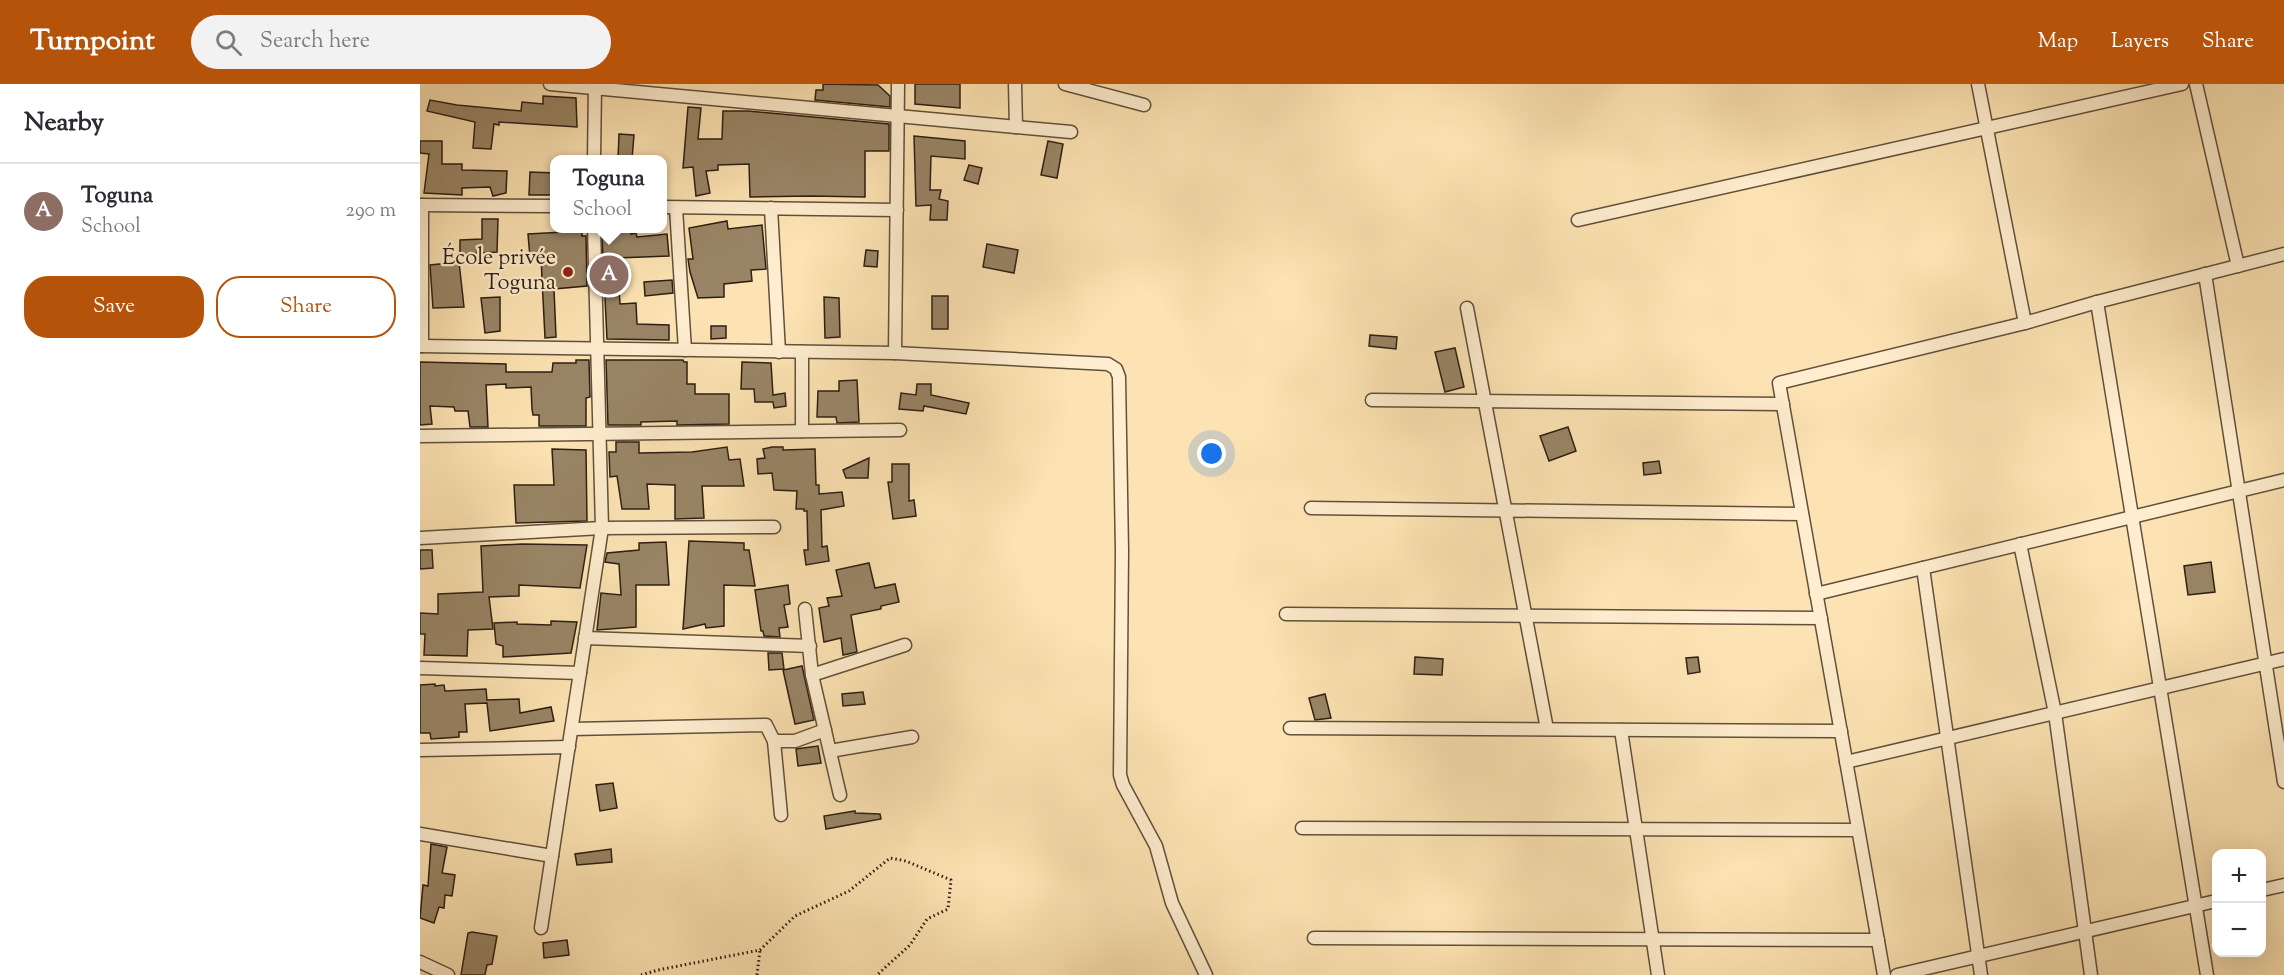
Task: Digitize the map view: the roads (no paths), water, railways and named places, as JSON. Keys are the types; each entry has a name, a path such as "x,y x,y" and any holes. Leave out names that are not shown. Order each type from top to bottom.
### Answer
{"street":[{"path":"550,84 595,86 1071,132"},
{"path":"895,353 898,84"},
{"path":"1015,84 1016,127"},
{"path":"1065,84 1084,86 1144,105"},
{"path":"1978,84 2025,323"},
{"path":"1578,220 2182,84"},
{"path":"2196,84 2238,266"},
{"path":"594,155 595,86"},
{"path":"550,206 421,205 421,346 895,353 1108,364 1116,369 1119,377 1122,551 1120,775 1123,785 1156,846 1172,903 1206,975"},
{"path":"685,350 669,208 897,210"},
{"path":"771,208 779,352"},
{"path":"542,928 602,528 594,233"},
{"path":"1884,975 1779,383 2025,323 2284,254"},
{"path":"2205,274 2284,782"},
{"path":"2097,302 2207,975"},
{"path":"1467,308 1547,729"},
{"path":"802,352 802,431"},
{"path":"1372,399 1783,404"},
{"path":"420,436 900,430"},
{"path":"1816,594 2284,480"},
{"path":"1311,508 1802,514"},
{"path":"420,538 602,528 774,527"},
{"path":"2020,544 2055,713 2091,975"},
{"path":"1923,568 1981,975"},
{"path":"805,609 812,675 840,795"},
{"path":"1286,614 1821,618"},
{"path":"585,638 810,646"},
{"path":"812,675 904,645"},
{"path":"1846,762 2284,659"},
{"path":"420,668 580,673"},
{"path":"572,729 766,726 774,741 781,815"},
{"path":"1290,728 1841,731"},
{"path":"774,741 795,741 825,730"},
{"path":"1622,730 1658,975"},
{"path":"830,751 912,737"},
{"path":"420,750 569,747"},
{"path":"1302,828 1858,830"},
{"path":"420,834 552,856"},
{"path":"2266,889 2284,885"},
{"path":"1897,975 2212,902"},
{"path":"1314,938 1878,940"},
{"path":"420,962 448,975"}],"place":[{"name":"École privée Toguna","path":"568,272"},
{"name":"Toguna","path":"609,275"}]}
